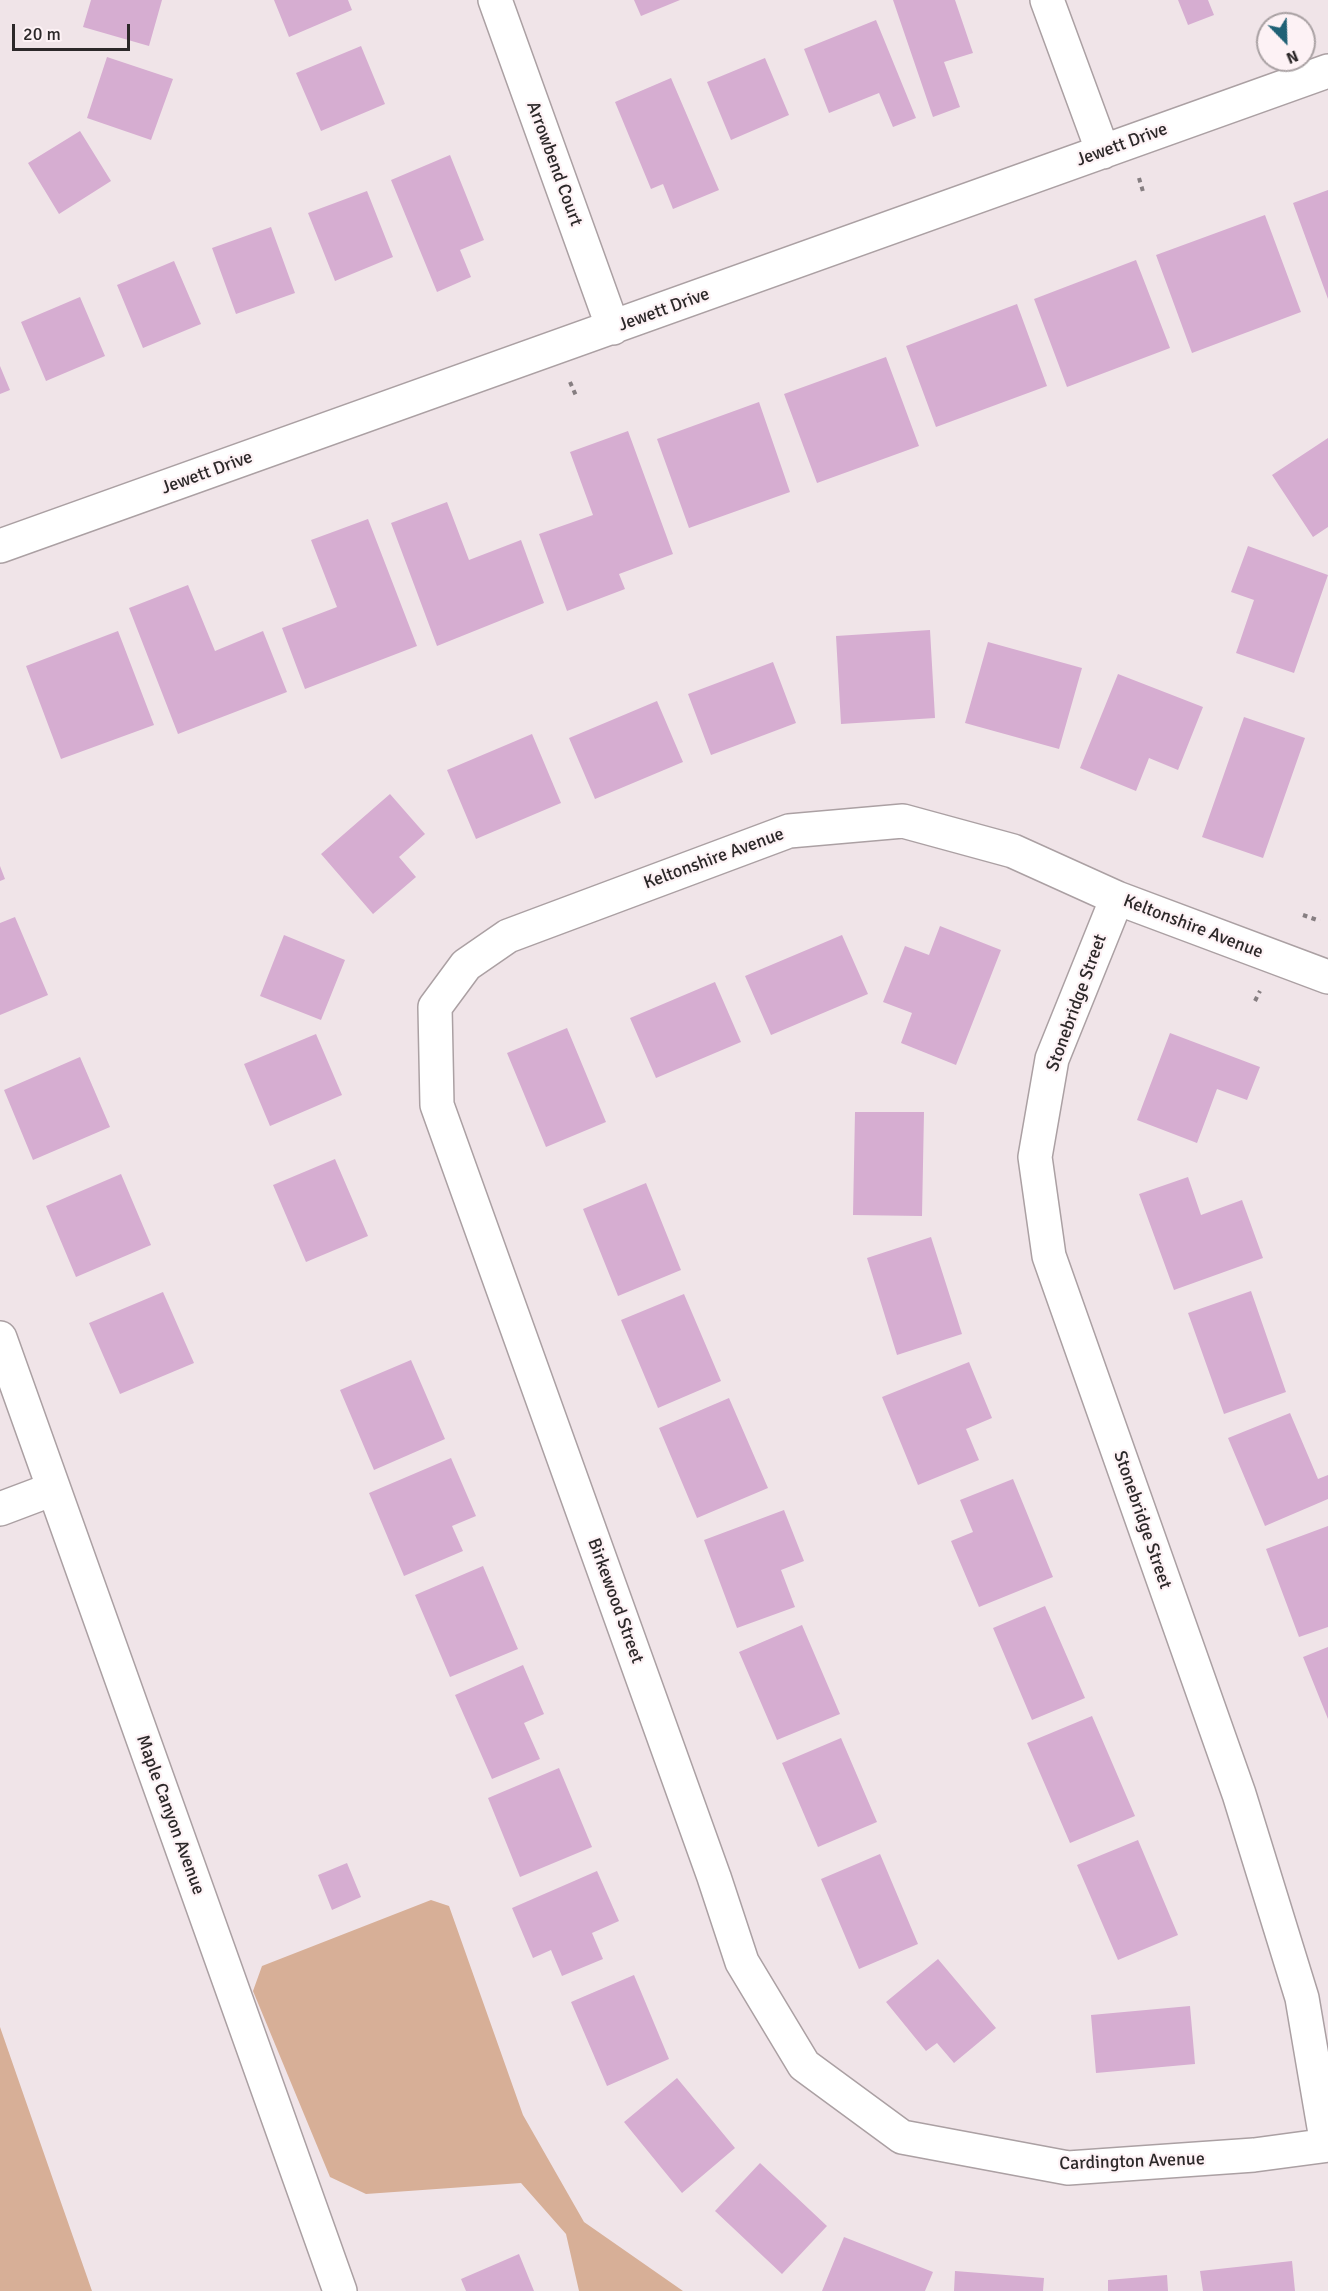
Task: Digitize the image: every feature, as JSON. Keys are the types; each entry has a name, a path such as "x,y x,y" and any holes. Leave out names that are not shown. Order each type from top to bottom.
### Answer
{"street":[{"name":"Arrowbend Court","path":"495,0 614,328"},
{"path":"1047,0 1103,152"},
{"name":"Jewett Drive","path":"0,546 1328,71"},
{"name":"Keltonshire Avenue","path":"435,1007 466,965 508,936 789,831 903,821 1013,851 1117,898 1325,968"},
{"name":"Stonebridge Street","path":"1117,898 1052,1059 1035,1157 1049,1256 1243,1805 1302,1998 1327,2145"},
{"name":"Birkewood Street","path":"435,1007 437,1105 714,1877 742,1962 804,2065 902,2137"},
{"name":"Maple Canyon Avenue","path":"0,1338 340,2291"},
{"path":"0,1509 53,1489"},
{"name":"Cardington Avenue","path":"902,2137 1068,2168 1254,2155 1327,2145"}],"path":[{"path":"1139,178 1144,195"},
{"path":"570,381 577,399"},
{"path":"1303,915 1320,921"},
{"path":"1255,1001 1261,987"}],"shaded area":[{"path":"431,1900 449,1906 523,2115 584,2222 683,2291 579,2291 566,2234 521,2183 366,2194 330,2177 253,1991 262,1966"},
{"path":"0,2027 57,2191 92,2291 0,2291"}],"building":[{"path":"91,0 162,0 149,46 83,27"},
{"path":"274,0 348,0 352,10 289,37"},
{"path":"634,0 680,0 641,16"},
{"path":"893,0 955,0 973,53 944,62 960,107 933,117"},
{"path":"1178,0 1208,0 1214,15 1188,25"},
{"path":"876,20 916,118 893,127 879,93 829,113 804,49"},
{"path":"361,46 385,104 321,131 296,73"},
{"path":"107,57 173,79 151,140 87,118"},
{"path":"765,58 789,115 731,140 707,82"},
{"path":"671,78 719,190 673,209 663,184 651,189 615,102"},
{"path":"80,131 111,181 59,214 28,163"},
{"path":"450,155 484,240 460,250 471,277 437,292 391,180"},
{"path":"1328,190 1328,299 1293,203"},
{"path":"367,191 393,257 335,281 308,213"},
{"path":"1265,215 1301,312 1192,353 1156,255"},
{"path":"271,227 295,293 236,314 212,248"},
{"path":"1136,260 1170,348 1067,387 1034,299"},
{"path":"174,261 201,324 143,348 117,285"},
{"path":"80,297 105,356 46,381 21,322"},
{"path":"1017,304 1047,386 936,427 906,346"},
{"path":"886,357 919,446 817,483 784,394"},
{"path":"0,366 10,390 0,394"},
{"path":"759,402 790,492 689,528 657,439"},
{"path":"628,431 673,554 619,574 625,589 567,611 539,534 593,515 570,452"},
{"path":"1328,438 1328,527 1313,537 1272,475"},
{"path":"447,502 469,560 521,540 544,603 437,646 391,523"},
{"path":"368,519 417,646 305,689 282,628 337,607 311,540"},
{"path":"1248,546 1328,575 1294,673 1236,653 1254,600 1231,592"},
{"path":"188,585 215,651 263,631 287,692 178,734 129,608"},
{"path":"930,630 935,718 841,724 836,636"},
{"path":"118,631 154,725 61,759 26,666"},
{"path":"988,642 1082,668 1059,749 965,723"},
{"path":"773,662 796,723 711,755 688,694"},
{"path":"1118,674 1203,707 1178,770 1149,758 1136,791 1080,768"},
{"path":"657,701 683,762 595,799 569,738"},
{"path":"1244,717 1305,738 1263,858 1202,837"},
{"path":"532,734 561,803 476,839 447,770"},
{"path":"390,794 425,834 399,857 416,877 373,914 321,854"},
{"path":"0,866 5,879 0,881"},
{"path":"15,917 48,995 0,1015 0,923"},
{"path":"940,926 1001,950 956,1065 901,1043 912,1013 883,1002 905,946 929,955"},
{"path":"284,935 345,960 321,1020 260,996"},
{"path":"842,935 868,994 771,1035 745,976"},
{"path":"715,982 741,1042 656,1078 630,1018"},
{"path":"567,1028 606,1122 546,1147 507,1053"},
{"path":"1170,1033 1260,1067 1247,1100 1217,1089 1197,1143 1137,1120"},
{"path":"316,1034 342,1095 270,1126 244,1064"},
{"path":"80,1057 110,1127 33,1160 4,1090"},
{"path":"855,1112 924,1112 922,1216 853,1215"},
{"path":"335,1159 368,1236 306,1262 273,1185"},
{"path":"121,1174 151,1245 76,1277 46,1206"},
{"path":"1188,1177 1201,1215 1242,1200 1263,1258 1174,1290 1139,1194"},
{"path":"646,1183 681,1270 618,1296 583,1209"},
{"path":"931,1237 962,1334 897,1355 867,1258"},
{"path":"1251,1291 1286,1392 1224,1414 1188,1313"},
{"path":"163,1292 194,1363 120,1394 89,1323"},
{"path":"684,1294 721,1381 658,1408 621,1320"},
{"path":"411,1360 445,1439 374,1470 340,1390"},
{"path":"969,1362 992,1418 966,1429 979,1460 918,1485 882,1397"},
{"path":"729,1398 768,1488 697,1518 659,1428"},
{"path":"1290,1413 1318,1479 1328,1475 1328,1499 1265,1526 1228,1438"},
{"path":"451,1458 476,1516 452,1526 463,1551 404,1576 369,1493"},
{"path":"1013,1479 1053,1577 979,1607 951,1541 973,1532 960,1500"},
{"path":"784,1510 804,1561 781,1570 795,1607 737,1628 704,1540"},
{"path":"1328,1526 1328,1627 1299,1637 1266,1549"},
{"path":"483,1566 518,1649 450,1677 415,1595"},
{"path":"1045,1606 1085,1698 1032,1720 993,1628"},
{"path":"802,1625 840,1714 777,1740 739,1652"},
{"path":"1328,1647 1328,1719 1303,1657"},
{"path":"523,1665 544,1714 524,1723 540,1759 492,1779 455,1695"},
{"path":"1092,1716 1135,1816 1070,1843 1027,1743"},
{"path":"841,1738 877,1822 818,1847 782,1763"},
{"path":"559,1768 592,1847 520,1877 488,1798"},
{"path":"1138,1840 1178,1935 1118,1960 1077,1865"},
{"path":"880,1854 918,1944 859,1969 821,1879"},
{"path":"347,1863 361,1897 332,1910 318,1875"},
{"path":"597,1871 619,1921 592,1933 603,1959 562,1976 551,1950 533,1958 512,1908"},
{"path":"938,1959 996,2028 954,2063 937,2043 926,2051 886,2002"},
{"path":"634,1975 669,2059 607,2086 571,2002"},
{"path":"1190,2006 1195,2064 1096,2073 1091,2015"},
{"path":"677,2078 735,2148 682,2193 624,2122"},
{"path":"760,2163 827,2226 782,2274 715,2211"},
{"path":"844,2237 933,2272 925,2291 822,2291"},
{"path":"519,2254 534,2291 466,2291 461,2279"},
{"path":"1292,2261 1295,2291 1203,2291 1200,2271"},
{"path":"955,2271 1044,2278 1043,2291 954,2291"},
{"path":"1167,2275 1168,2291 1108,2291 1108,2280"}]}
